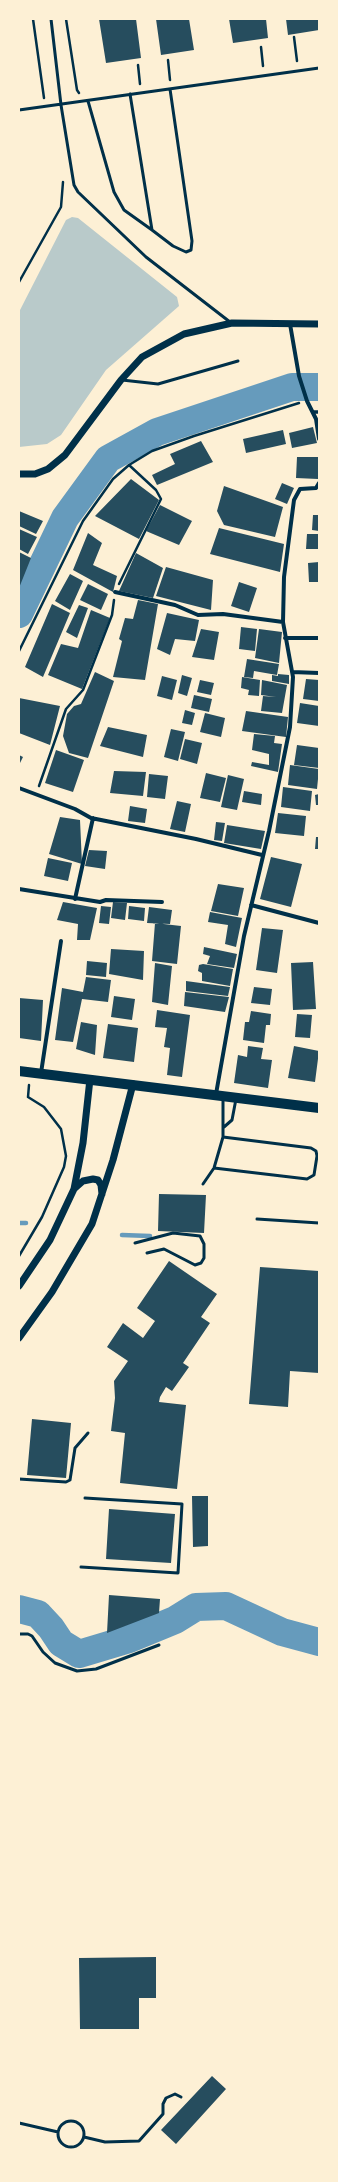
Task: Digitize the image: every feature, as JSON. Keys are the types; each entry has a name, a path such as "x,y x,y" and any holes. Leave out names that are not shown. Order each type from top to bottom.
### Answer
{"main road":[{"path":"19,1070 319,1108"}],"street":[{"path":"19,474 35,474 48,469 65,454 121,380 142,357 184,334 232,323 319,324"},
{"path":"290,324 299,376 312,412 319,439"},
{"path":"312,412 319,412"},
{"path":"220,1095 251,905 262,855 269,832 290,727 292,672 283,622 284,577 294,500 300,489 316,488 319,483"},
{"path":"115,592 175,604 198,615 223,614 283,622"},
{"path":"285,638 319,638"},
{"path":"292,672 319,674"},
{"path":"19,788 93,818 196,839 262,855"},
{"path":"75,899 93,818"},
{"path":"19,889 100,902 106,900 162,902"},
{"path":"251,905 319,923"},
{"path":"36,1073 61,941"},
{"path":"19,1286 50,1240 74,1189 83,1143 90,1079"},
{"path":"19,1338 70,1263 92,1224 102,1196 133,1084"},
{"path":"74,1189 83,1181 93,1179 98,1180 101,1185 102,1196"}],"lane":[{"path":"51,19 61,105 74,185 78,192 151,262 232,323"},
{"path":"19,110 45,108 130,94 319,68"},
{"path":"88,101 114,192 124,210 181,251 191,250 192,241 170,89"},
{"path":"130,94 152,230"},
{"path":"121,380 158,384 238,361"},
{"path":"203,1184 214,1168 223,1137 224,1127 221,1118 220,1095"},
{"path":"224,1127 232,1120 236,1097"},
{"path":"214,1168 307,1179 314,1175 317,1156 316,1151 311,1148 223,1137"},
{"path":"257,1219 319,1223"},
{"path":"135,1243 173,1233 200,1236 204,1244 204,1258 201,1263 195,1265 164,1250 147,1253"},
{"path":"19,1479 66,1482 70,1480 75,1448 88,1433"},
{"path":"81,1567 178,1573 179,1566 182,1504 85,1498"},
{"path":"19,1634 28,1634 32,1636 43,1652 55,1663 77,1670 96,1669 159,1645"},
{"path":"84,2137 105,2142 139,2141 163,2114 163,2104 166,2098 174,2094 181,2097"},
{"path":"72,2120 82,2126 84,2137 80,2144 69,2147 61,2143 58,2132 61,2124 72,2120"},
{"path":"19,2123 58,2132"}],"path":[{"path":"33,19 45,108"},
{"path":"66,19 77,90 82,94"},
{"path":"294,36 297,61"},
{"path":"261,47 263,66"},
{"path":"168,60 170,80"},
{"path":"290,62 304,61"},
{"path":"138,65 141,85"},
{"path":"256,68 270,65"},
{"path":"163,81 178,79"},
{"path":"133,86 148,84"},
{"path":"19,282 61,207 62,176"},
{"path":"19,651 83,521 113,479 129,465 152,451 194,436 307,401"},
{"path":"36,794 66,708 81,694 86,683 112,615 115,592 160,499 156,490 129,465"},
{"path":"19,1256 42,1217 64,1167 66,1156 61,1129 44,1107 28,1097 36,1073"}],"shaded area":[{"path":"72,217 78,218 177,297 179,306 106,370 61,435 47,444 19,447 19,312 66,220"}],"building":[{"path":"99,19 136,19 141,58 106,63"},
{"path":"156,19 189,19 194,50 161,55"},
{"path":"229,19 266,19 268,38 233,43"},
{"path":"286,19 319,19 319,30 288,35"},
{"path":"313,427 317,443 292,448 289,433"},
{"path":"283,430 286,444 246,453 243,439"},
{"path":"201,441 213,462 157,485 152,475 175,464 170,454"},
{"path":"297,457 318,457 318,479 296,478"},
{"path":"131,479 159,500 139,539 95,516"},
{"path":"282,483 294,488 287,504 275,499"},
{"path":"224,486 283,507 275,537 224,525 217,511"},
{"path":"160,505 192,521 179,545 146,531"},
{"path":"19,511 43,521 36,534 19,526"},
{"path":"313,515 319,515 319,531 312,530"},
{"path":"219,528 284,544 280,572 210,554"},
{"path":"19,529 37,537 28,554 19,549"},
{"path":"88,533 102,543 93,565 117,576 113,592 73,570"},
{"path":"307,534 319,534 319,549 306,549"},
{"path":"19,552 31,558 19,588"},
{"path":"136,553 163,568 153,598 119,591"},
{"path":"319,562 319,582 309,582 308,563"},
{"path":"166,567 213,580 211,610 156,596"},
{"path":"70,574 83,581 70,610 55,601"},
{"path":"239,582 257,588 249,612 231,606"},
{"path":"88,584 108,594 101,610 80,600"},
{"path":"138,600 158,604 145,680 113,677 122,641 119,639 125,618 133,619"},
{"path":"52,604 70,613 43,677 25,667"},
{"path":"79,605 88,608 77,638 66,632"},
{"path":"91,610 110,618 82,689 48,675 61,644 78,648"},
{"path":"167,613 199,620 195,641 175,639 170,655 157,649"},
{"path":"241,627 257,629 255,651 239,649"},
{"path":"201,629 219,632 214,660 192,657"},
{"path":"259,629 282,632 279,663 255,658"},
{"path":"247,659 279,664 277,675 254,671 253,678 244,677"},
{"path":"95,672 114,681 88,758 69,753 63,736 67,714 74,706 81,704"},
{"path":"278,674 289,675 289,684 272,681 272,675 278,676"},
{"path":"182,675 192,678 187,696 178,693"},
{"path":"162,676 177,680 172,700 157,696"},
{"path":"242,677 260,680 259,696 248,695 249,690 241,688"},
{"path":"306,679 319,680 319,701 303,699"},
{"path":"200,680 214,683 211,695 197,692"},
{"path":"262,680 287,685 282,713 261,711 263,696 276,697 261,695"},
{"path":"194,695 212,699 209,712 191,708"},
{"path":"19,698 60,706 50,745 19,733"},
{"path":"300,703 319,706 319,726 297,723"},
{"path":"185,710 195,713 192,725 182,723"},
{"path":"246,711 288,717 286,737 242,731"},
{"path":"205,713 225,718 221,737 200,732"},
{"path":"108,727 147,735 143,757 100,746"},
{"path":"171,729 185,732 178,761 164,757"},
{"path":"254,734 275,736 274,743 282,744 278,772 251,766 252,762 269,765 269,754 252,750"},
{"path":"185,739 202,743 197,764 180,759"},
{"path":"297,745 319,748 319,768 294,765"},
{"path":"56,750 84,760 73,792 45,783"},
{"path":"19,755 23,757 19,765"},
{"path":"290,765 319,769 317,789 288,785"},
{"path":"114,771 146,772 143,796 110,793"},
{"path":"206,773 226,778 220,802 200,798"},
{"path":"149,774 168,776 165,799 147,797"},
{"path":"228,775 244,779 237,810 221,807"},
{"path":"283,787 312,791 310,811 281,807"},
{"path":"244,791 262,794 261,805 242,802"},
{"path":"319,794 319,805 316,805 315,795"},
{"path":"177,801 191,804 185,832 170,829"},
{"path":"130,806 147,809 145,823 128,821"},
{"path":"278,813 306,816 304,836 275,833"},
{"path":"60,817 80,820 82,864 49,854"},
{"path":"216,822 225,823 222,841 214,840"},
{"path":"227,825 265,831 261,849 224,843"},
{"path":"316,837 319,837 319,849 315,849"},
{"path":"89,850 107,851 105,869 85,866"},
{"path":"271,857 302,864 291,907 260,899"},
{"path":"48,858 72,863 68,881 44,876"},
{"path":"218,884 244,888 238,916 211,911"},
{"path":"63,902 97,908 90,940 77,940 78,924 57,920"},
{"path":"113,902 127,903 125,920 111,918"},
{"path":"101,906 111,907 109,924 99,923"},
{"path":"129,906 145,908 144,921 128,919"},
{"path":"149,907 172,910 170,924 147,923"},
{"path":"210,912 242,918 236,947 225,944 228,925 208,922"},
{"path":"155,923 181,926 177,964 152,961"},
{"path":"262,928 283,930 277,973 256,970"},
{"path":"204,947 237,954 234,968 207,964 210,956 203,954"},
{"path":"111,949 144,951 143,980 109,974"},
{"path":"87,961 107,963 106,977 86,975"},
{"path":"313,962 316,1009 293,1010 291,963"},
{"path":"155,963 172,966 168,1005 152,1002"},
{"path":"203,964 233,969 230,986 202,981 202,973 198,971 199,965"},
{"path":"86,977 111,980 108,1002 82,999 73,1042 55,1040 62,988 83,992"},
{"path":"186,981 230,987 228,996 186,991"},
{"path":"254,987 272,989 270,1005 251,1003"},
{"path":"185,992 229,997 225,1012 184,1006"},
{"path":"114,996 135,999 132,1020 111,1017"},
{"path":"19,998 43,1000 41,1041 19,1038"},
{"path":"157,1010 190,1015 182,1077 167,1075 170,1048 164,1047 167,1028 155,1027"},
{"path":"251,1011 271,1014 270,1025 266,1025 264,1043 243,1040 245,1022 249,1022"},
{"path":"297,1014 312,1015 310,1038 295,1037"},
{"path":"81,1022 97,1025 95,1055 76,1049"},
{"path":"108,1024 138,1028 134,1062 103,1058"},
{"path":"248,1046 263,1048 261,1059 272,1060 268,1088 234,1083 238,1055 247,1057"},
{"path":"294,1046 319,1051 315,1082 288,1078"},
{"path":"159,1194 206,1195 204,1233 158,1231"},
{"path":"169,1261 217,1294 201,1317 210,1323 183,1363 189,1367 172,1391 166,1387 160,1397 159,1402 186,1405 177,1489 120,1483 125,1433 111,1431 115,1398 114,1381 128,1361 107,1347 123,1323 143,1338 155,1321 137,1308"},
{"path":"260,1267 319,1271 319,1373 290,1371 288,1407 249,1404"},
{"path":"32,1419 71,1423 66,1478 27,1475"},
{"path":"192,1496 208,1496 208,1546 193,1547"},
{"path":"109,1509 175,1514 171,1563 106,1559"},
{"path":"109,1595 160,1599 159,1613 107,1633"},
{"path":"156,1957 156,1998 139,1998 139,2029 80,2029 79,1958"},
{"path":"212,2076 226,2089 176,2144 161,2130"}],"waterway":[{"path":"19,614 65,518 108,459 157,432 292,387 319,387"},
{"path":"19,1223 26,1223"},
{"path":"122,1235 150,1236"},
{"path":"19,1609 38,1614 51,1628 61,1643 79,1654 129,1639 175,1620 196,1607 226,1606 282,1632 319,1642"}]}
